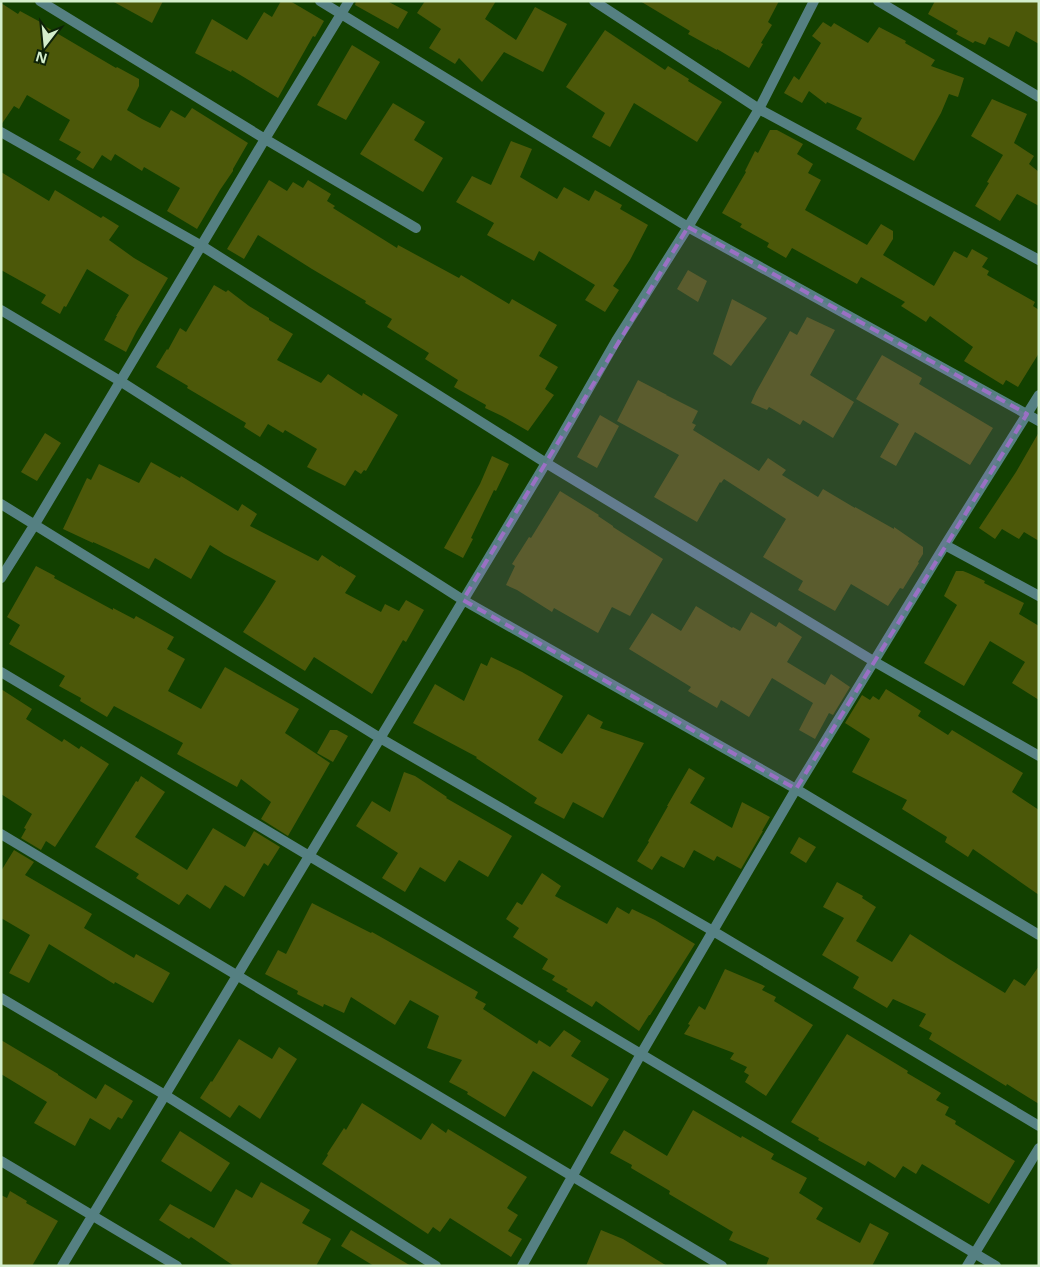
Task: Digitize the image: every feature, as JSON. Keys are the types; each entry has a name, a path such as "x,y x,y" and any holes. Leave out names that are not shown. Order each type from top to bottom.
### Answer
{"street":[{"path":"40,1 265,139 416,228"},
{"path":"320,1 688,226 1039,421"},
{"path":"1,578 349,1"},
{"path":"594,1 759,109 1039,260"},
{"path":"62,1266 546,463 616,341 759,109 814,1"},
{"path":"878,1 1039,97"},
{"path":"1,132 202,246 546,463 874,662 1039,756"},
{"path":"1,310 120,381 463,600 796,789 1039,935"},
{"path":"522,1266 641,1054 796,789 1039,395"},
{"path":"1,504 380,738 713,932 1039,1126"},
{"path":"945,545 1039,596"},
{"path":"1,672 996,1266"},
{"path":"1,834 722,1266"},
{"path":"1,998 165,1095 436,1266"},
{"path":"967,1266 1039,1148"},
{"path":"1,1160 177,1266"}],"highlighted area":[{"path":"688,227 1027,414 796,789 463,600"}],"building":[{"path":"112,1 163,1 152,23"},
{"path":"281,1 290,1 324,21 315,37 313,36 278,98 232,70 231,72 195,53 212,19 247,40 264,12 272,17"},
{"path":"356,1 387,1 408,12 398,29 355,5"},
{"path":"425,1 496,1 485,19 516,40 535,7 567,24 543,72 504,52 482,82 459,58 455,64 429,48 441,29 417,13"},
{"path":"640,1 779,1 768,22 772,25 749,68 688,34 690,31"},
{"path":"935,1 1039,1 1039,44 1016,31 1009,47 989,37 985,45 975,41 973,43 956,34 958,31 928,14"},
{"path":"1,3 18,14 20,11 44,24 116,68 139,79 139,86 127,110 142,119 160,128 171,110 185,118 192,108 248,143 197,229 167,211 180,188 144,167 142,171 115,154 111,161 102,155 93,169 76,159 81,152 59,140 70,120 27,95 19,109 14,106 1,125"},
{"path":"823,22 831,27 834,23 868,43 879,27 906,41 905,43 935,60 931,66 964,78 958,97 949,94 941,113 914,161 856,129 862,118 827,102 826,104 809,91 802,103 784,93 794,76 799,80 821,43 812,36"},
{"path":"605,30 665,70 668,66 722,102 697,142 634,103 610,147 592,137 605,113 566,87"},
{"path":"352,45 380,62 346,120 317,105"},
{"path":"992,99 1027,114 1014,143 1034,156 1029,164 1039,172 1039,206 1017,194 1000,221 975,206 1003,155 971,136"},
{"path":"393,103 425,122 414,140 443,158 423,192 360,154"},
{"path":"770,130 777,130 803,144 797,154 813,164 808,173 821,180 805,210 867,245 881,224 893,231 893,239 883,255 934,286 954,251 967,258 972,249 988,258 982,267 989,271 987,275 1035,302 1033,306 1039,310 1039,353 1018,387 1006,380 1003,385 964,361 973,347 930,316 926,322 901,306 905,302 861,277 857,284 792,248 786,258 767,247 769,243 740,227 742,224 722,213 746,172 755,151 758,153"},
{"path":"511,141 532,149 520,177 557,199 564,187 589,201 595,190 622,205 620,209 648,225 630,260 613,286 619,290 605,312 585,300 595,285 539,251 534,261 487,235 494,223 456,202 472,176 491,185"},
{"path":"1,172 49,201 55,190 101,218 103,216 119,226 109,240 134,258 168,278 126,352 104,340 129,295 87,269 66,307 64,306 60,314 41,303 46,295 1,270"},
{"path":"269,180 287,191 293,182 303,188 308,180 331,194 327,201 335,206 333,208 397,248 398,245 459,278 461,275 509,304 512,299 557,325 539,356 558,367 545,389 554,395 528,431 485,408 486,405 454,387 458,380 425,359 429,353 387,327 392,319 258,235 244,259 227,249"},
{"path":"688,270 707,281 698,302 677,289"},
{"path":"214,285 226,292 228,290 269,318 269,320 293,334 277,360 321,383 328,374 362,396 363,393 398,415 366,471 364,470 361,474 355,470 345,486 307,467 317,449 285,430 283,433 268,424 260,437 244,427 246,423 156,367 180,328 186,332"},
{"path":"732,299 767,318 731,366 713,354"},
{"path":"807,317 835,330 810,375 854,402 833,438 803,420 800,425 769,407 767,410 751,403 790,331 797,335"},
{"path":"882,355 922,378 919,384 993,428 970,465 915,432 896,466 880,457 899,424 856,399"},
{"path":"638,380 698,411 692,423 696,425 693,430 759,471 768,458 786,470 782,475 818,497 823,489 894,529 894,527 923,547 923,554 919,563 903,589 900,588 888,606 851,584 835,611 798,590 803,581 763,557 786,519 724,479 720,482 697,522 654,497 679,455 617,421"},
{"path":"600,415 619,426 597,468 577,457"},
{"path":"1039,432 1039,541 1024,532 1019,539 1002,529 995,539 979,528 1016,472"},
{"path":"45,433 61,443 37,481 21,472"},
{"path":"492,456 509,464 496,491 494,490 463,558 444,548 480,484"},
{"path":"151,462 180,478 181,476 238,511 242,504 257,514 250,526 318,561 322,555 356,576 345,593 381,612 385,604 399,611 406,600 424,610 406,642 403,640 372,694 314,657 305,671 243,632 276,581 210,545 191,579 155,558 149,569 63,529 87,478 91,480 99,464 139,483"},
{"path":"560,491 663,559 630,616 612,607 598,633 554,608 552,612 506,585 515,566 512,564 529,537 531,538"},
{"path":"36,566 113,610 113,608 134,619 136,616 174,637 167,649 185,659 168,691 201,709 225,667 299,709 285,733 330,763 288,836 261,819 271,802 241,779 237,787 177,754 183,743 114,706 107,717 80,701 81,698 59,686 65,676 9,644 20,625 7,617"},
{"path":"956,571 963,571 985,581 984,583 1024,603 1019,614 1039,626 1039,700 1012,683 1025,662 990,641 964,686 924,663 957,605 944,596"},
{"path":"696,606 740,631 751,612 776,627 779,622 802,637 787,662 825,685 831,674 850,687 833,715 829,713 815,739 799,730 813,703 772,678 749,717 721,700 717,708 688,691 691,687 629,649 652,613 681,631"},
{"path":"491,657 522,672 563,696 538,740 562,754 588,714 603,722 600,728 644,743 603,818 573,802 564,819 534,803 537,798 477,757 413,723 435,684 464,701 481,663 487,666"},
{"path":"1,689 32,709 26,719 62,742 64,739 79,749 81,746 109,764 55,847 46,841 41,850 21,838 32,814 1,794"},
{"path":"886,689 921,711 918,716 948,735 952,730 1023,773 1012,792 1039,810 1039,895 973,849 968,857 945,842 947,837 902,809 907,800 852,772 870,739 845,723 862,695 870,700 873,696 879,700"},
{"path":"330,730 337,730 348,736 333,762 317,753"},
{"path":"689,768 705,778 690,803 732,828 742,802 770,817 741,869 717,856 714,861 694,850 684,868 661,856 652,870 637,861"},
{"path":"404,772 415,776 446,798 512,836 488,877 459,860 445,882 420,867 405,892 382,878 398,853 356,826 372,801 390,812"},
{"path":"141,776 165,792 135,837 187,870 213,828 245,847 254,831 280,847 268,866 264,863 244,897 225,885 210,909 187,894 179,905 136,878 139,874 95,847"},
{"path":"799,837 816,847 806,863 790,853"},
{"path":"14,850 34,862 25,875 92,914 84,928 134,958 136,954 170,973 153,1003 115,982 114,984 49,944 29,983 9,973 30,935 1,918 1,871"},
{"path":"542,873 561,886 555,896 607,924 617,907 629,914 632,909 655,920 695,944 639,1031 596,1001 592,1007 566,991 568,989 552,980 555,976 542,969 548,959 513,937 519,928 506,919 517,902 522,905"},
{"path":"837,882 863,896 862,898 876,907 856,941 892,962 910,934 1005,993 1014,979 1025,986 1039,966 1039,1104 929,1039 932,1033 919,1026 926,1014 893,999 887,1008 853,988 859,977 822,955 844,918 823,907"},
{"path":"312,903 372,932 478,992 475,998 486,1004 483,1009 537,1044 539,1040 550,1047 564,1030 581,1041 571,1056 609,1079 592,1107 533,1071 505,1117 467,1094 468,1092 449,1082 462,1060 427,1048 439,1016 410,1000 395,1025 351,997 344,1013 324,1004 323,1007 297,994 298,991 265,974 278,950 286,954"},
{"path":"725,969 765,986 762,990 776,997 774,1001 813,1025 766,1096 745,1082 749,1075 744,1072 747,1067 730,1059 734,1053 684,1034 699,1006 705,1010"},
{"path":"847,1034 941,1093 936,1100 949,1107 945,1115 956,1121 955,1124 1015,1161 989,1204 922,1164 916,1174 903,1166 895,1178 868,1161 865,1166 818,1140 819,1138 791,1122"},
{"path":"239,1039 272,1059 279,1047 297,1059 260,1119 239,1105 230,1118 200,1098"},
{"path":"1,1040 96,1099 105,1084 133,1101 122,1119 118,1117 110,1130 90,1118 75,1146 34,1123 47,1102 1,1074"},
{"path":"362,1103 421,1140 432,1123 446,1133 448,1129 527,1177 507,1208 518,1215 508,1231 522,1239 511,1257 450,1218 440,1232 433,1227 428,1234 322,1164"},
{"path":"693,1110 741,1138 742,1136 774,1154 771,1159 807,1178 799,1193 823,1208 816,1219 860,1243 870,1223 889,1233 872,1266 766,1266 769,1258 729,1240 733,1232 669,1194 670,1191 631,1168 632,1165 610,1153 624,1130 667,1156"},
{"path":"180,1131 230,1163 211,1192 161,1161"},
{"path":"261,1182 310,1210 302,1223 331,1239 316,1266 234,1266 191,1237 189,1239 159,1220 170,1204 214,1228 236,1189 252,1198"},
{"path":"10,1191 27,1201 26,1203 58,1221 32,1266 1,1266 1,1195 7,1198"},
{"path":"351,1230 411,1266 374,1266 341,1246"},
{"path":"601,1230 623,1239 667,1266 586,1266"}]}
